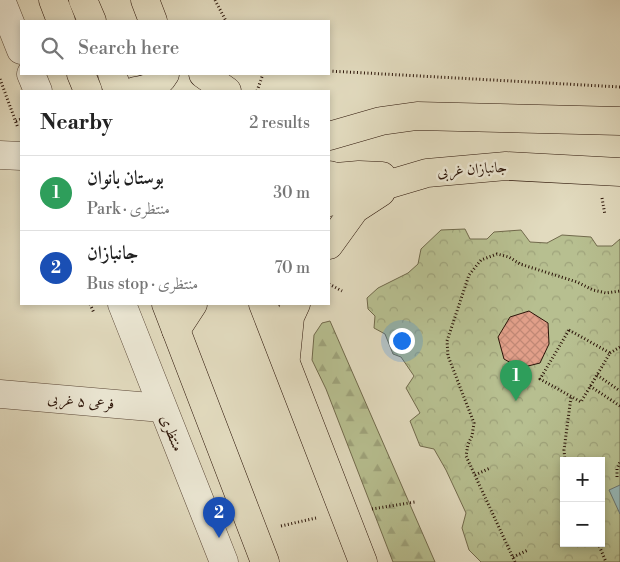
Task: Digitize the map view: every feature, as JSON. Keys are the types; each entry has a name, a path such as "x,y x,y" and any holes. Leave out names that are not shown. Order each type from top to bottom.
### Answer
{"main road":[{"path":"53,0 61,20"},
{"path":"83,0 92,20"},
{"path":"81,75 88,90"},
{"path":"123,87 144,90 160,83 164,75"},
{"path":"174,75 181,90"},
{"path":"204,75 226,90"},
{"path":"330,117 382,120 417,116 620,122"},
{"path":"330,136 382,120"},
{"name":"جانبازان غربی","path":"330,202 426,173 506,166 620,172"},
{"path":"330,175 336,177 426,173"},
{"path":"330,244 356,209 396,182"},
{"path":"166,305 265,562"},
{"path":"176,330 192,305"},
{"path":"264,305 285,364 363,562"},
{"path":"285,364 290,317 296,305"}],"street":[{"path":"1,0 20,48"},
{"path":"31,75 38,90"},
{"path":"0,155 20,156"},
{"name":"منتظری","path":"122,305 224,562"},
{"name":"فرعی ۵ غربی","path":"0,394 162,408"}],"path":[{"path":"214,0 225,20"},
{"path":"330,71 620,87"},
{"path":"257,90 263,75"},
{"path":"0,80 20,133"},
{"path":"16,120 20,119"},
{"path":"516,562 466,456 474,423 448,356 447,341 469,275 481,260 497,254 509,257 520,264 577,282 593,290 606,293 620,291"},
{"path":"330,285 342,291"},
{"path":"610,353 569,330 540,379 581,402 610,353 620,347"},
{"path":"597,375 620,391"},
{"path":"590,386 620,406"},
{"path":"565,457 564,450 571,397"},
{"path":"617,477 620,462"},
{"path":"475,475 490,468"},
{"path":"254,533 301,520 416,502"},
{"path":"600,547 606,562"},
{"path":"513,557 528,550"}],"green space":[{"path":"465,229 470,239 487,239 494,232 521,230 530,242 547,243 562,235 591,237 597,246 612,246 620,239 620,562 481,562 469,550 462,528 466,513 434,449 420,446 410,421 420,413 406,388 414,376 401,357 393,354 385,334 374,328 375,316 368,309 367,298 378,288 408,273 418,264 421,249 441,230"},
{"path":"330,321 435,562 393,562 326,389 312,360 314,335 322,323"}],"water":[{"path":"620,485 620,514 609,490"}],"building":[{"path":"529,311 548,323 549,344 540,363 520,368 504,359 498,337 510,317"}],"place":[{"name":"بوستان بانوان","path":"516,401"},
{"name":"جانبازان","path":"219,538"}]}
